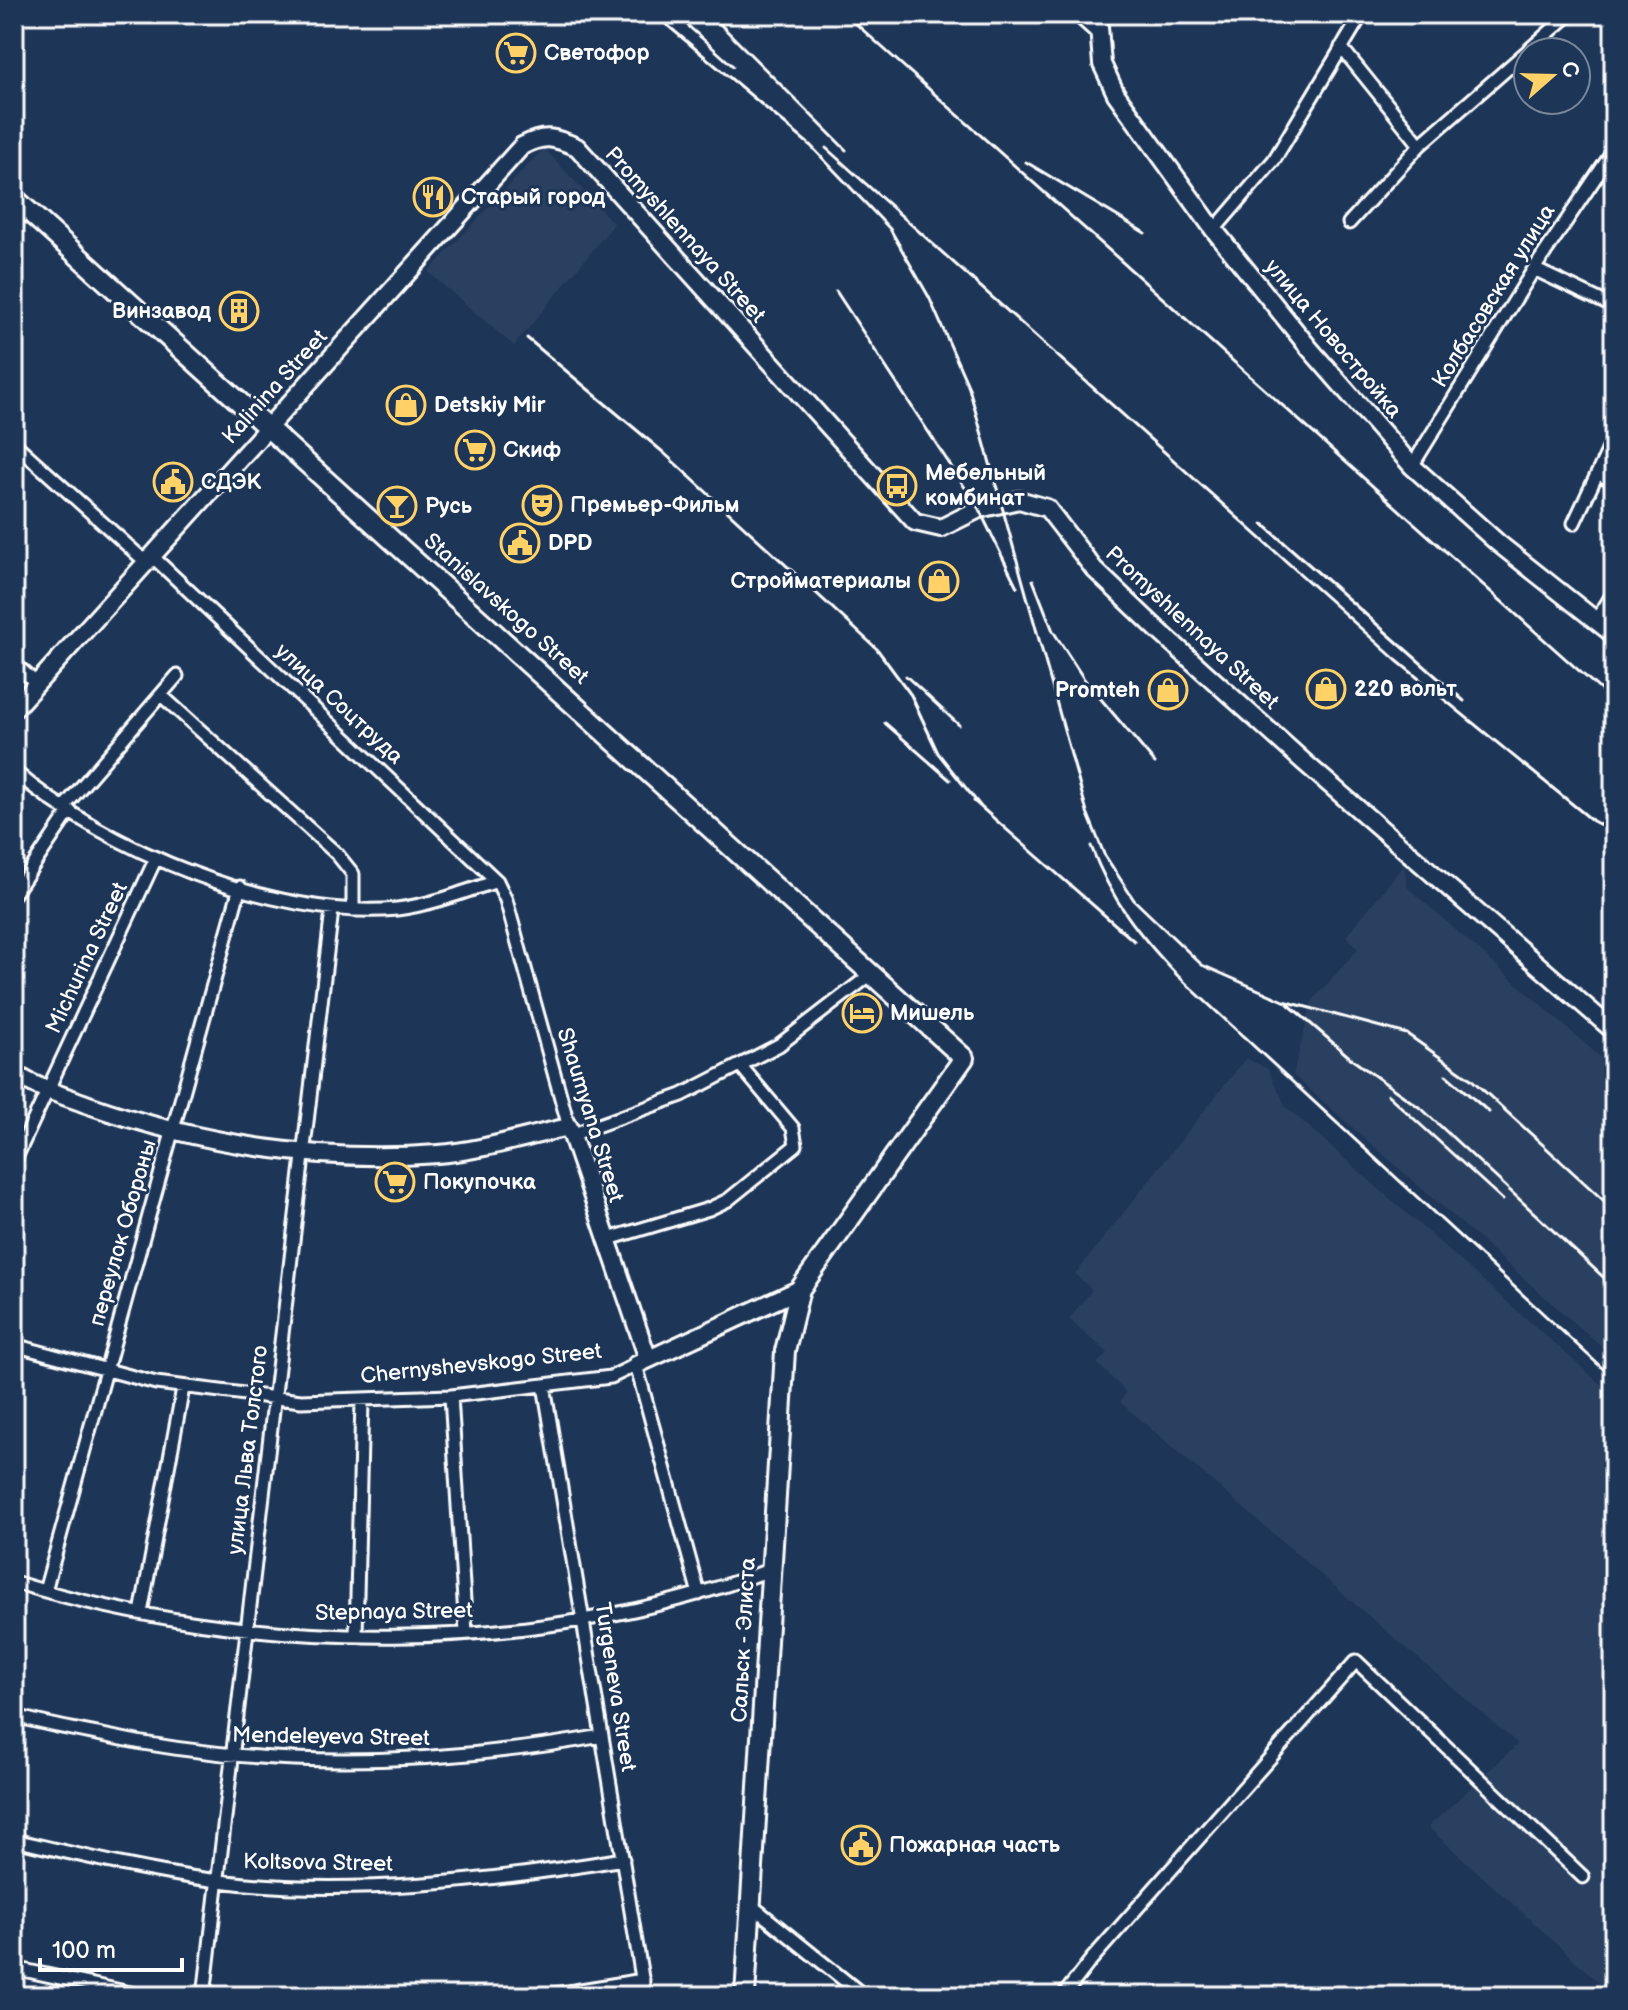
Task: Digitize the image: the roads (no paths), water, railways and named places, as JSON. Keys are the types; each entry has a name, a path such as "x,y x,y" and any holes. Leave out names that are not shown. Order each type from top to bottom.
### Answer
{"main road":[{"name":"улица Новостройка","path":"1098,14 1102,64 1116,94 1214,230 1310,349 1412,466 1498,543 1614,635"},
{"name":"Kalinina Street","path":"14,709 522,146 541,136"},
{"name":"Promyshlennaya Street","path":"541,136 555,137 577,147 915,522 941,528 979,509 1019,500 1047,508 1094,569 1158,630 1614,1031"},
{"name":"Stanislavskogo Street","path":"14,198 964,1058"},
{"name":"Chernyshevskogo Street","path":"642,1362 800,1289 964,1058"},
{"path":"14,1073 47,1089 172,1132 231,1145 303,1151 441,1154 570,1131"},
{"name":"Shaumyana Street","path":"570,1131 642,1362"},
{"name":"Сальск - Элиста","path":"745,1996 785,1351 800,1289"}],"street":[{"path":"1076,14 1098,34"},
{"path":"1214,230 1274,160 1362,14"},
{"path":"1349,223 1420,145 1570,14"},
{"path":"1341,47 1420,145"},
{"name":"Колбасовская улица","path":"1412,466 1534,269 1614,150"},
{"path":"1534,269 1614,307"},
{"path":"1574,523 1614,438"},
{"name":"улица Соцтруда","path":"14,443 150,560 497,881"},
{"path":"1598,473 1614,482"},
{"path":"1596,621 1614,592"},
{"path":"14,663 37,684"},
{"path":"14,894 67,809 177,676"},
{"path":"161,695 337,854 353,874 353,910"},
{"path":"14,771 67,809 156,858 240,887 332,910 398,909 497,881"},
{"name":"Michurina Street","path":"14,1162 156,858"},
{"name":"Shaumyana Street","path":"497,881 506,900 570,1131"},
{"name":"переулок Обороны","path":"45,1591 240,887"},
{"name":"улица Льва Толстого","path":"204,1996 332,910"},
{"path":"570,1131 682,1095 779,1045 870,975"},
{"path":"605,1240 709,1209 728,1200 796,1145 793,1128 740,1065"},
{"name":"Chernyshevskogo Street","path":"14,1345 105,1372 183,1388 274,1399 362,1401 451,1396 611,1377 642,1362"},
{"name":"Shaumyana Street","path":"642,1362 699,1594"},
{"name":"Turgeneva Street","path":"544,1385 646,1995"},
{"path":"141,1613 183,1388"},
{"path":"451,1396 466,1632"},
{"path":"356,1635 362,1401"},
{"name":"Stepnaya Street","path":"14,1582 141,1613 247,1628 356,1635 466,1632 583,1618 699,1594 772,1569"},
{"path":"1063,1996 1091,1960 1356,1661 1583,1877"},
{"name":"Mendeleyeva Street","path":"14,1715 146,1745 232,1757 329,1761 415,1759 501,1752 602,1736"},
{"name":"Koltsova Street","path":"14,1840 217,1881 402,1884 511,1876 623,1859"},
{"path":"752,1906 864,1996"},
{"path":"14,1968 144,1996"},
{"path":"543,1996 643,1980"}],"railway":[{"path":"654,14 811,146 890,229 929,297 969,388 1087,812 1104,854 1134,900 1202,965 1284,1001 1407,1034 1471,1079 1614,1210"},
{"path":"675,14 733,66"},
{"path":"710,14 846,150"},
{"path":"845,14 1614,702"},
{"path":"826,148 1396,660 1593,821 1614,832"},
{"path":"1026,162 1145,233"},
{"path":"836,291 979,509 1017,587"},
{"path":"527,338 664,453 877,649 911,695 938,753 981,807"},
{"path":"1263,524 1464,701"},
{"path":"1033,580 1053,631 1084,679 1155,763"},
{"path":"906,676 959,725"},
{"path":"885,723 950,780"},
{"path":"974,801 1134,941"},
{"path":"1091,846 1127,916 1178,976 1614,1379"},
{"path":"1288,1004 1354,1061 1423,1110 1614,1287"},
{"path":"1446,1075 1489,1112"},
{"path":"1388,1095 1503,1200"}],"place":[{"name":"Светофор","path":"516,53"},
{"name":"Старый город","path":"433,197"},
{"name":"Винзавод","path":"239,311"},
{"name":"Detskiy Mir","path":"406,405"},
{"name":"Скиф","path":"475,450"},
{"name":"СДЭК","path":"173,482"},
{"name":"Мебельный комбинат","path":"897,486"},
{"name":"Премьер-Фильм","path":"542,505"},
{"name":"Русь","path":"397,506"},
{"name":"DPD","path":"520,543"},
{"name":"Стройматериалы","path":"939,581"},
{"name":"220 вольт","path":"1326,689"},
{"name":"Promteh","path":"1168,690"},
{"name":"Мишель","path":"862,1013"},
{"name":"Покупочка","path":"395,1182"},
{"name":"Пожарная часть","path":"861,1845"}]}
